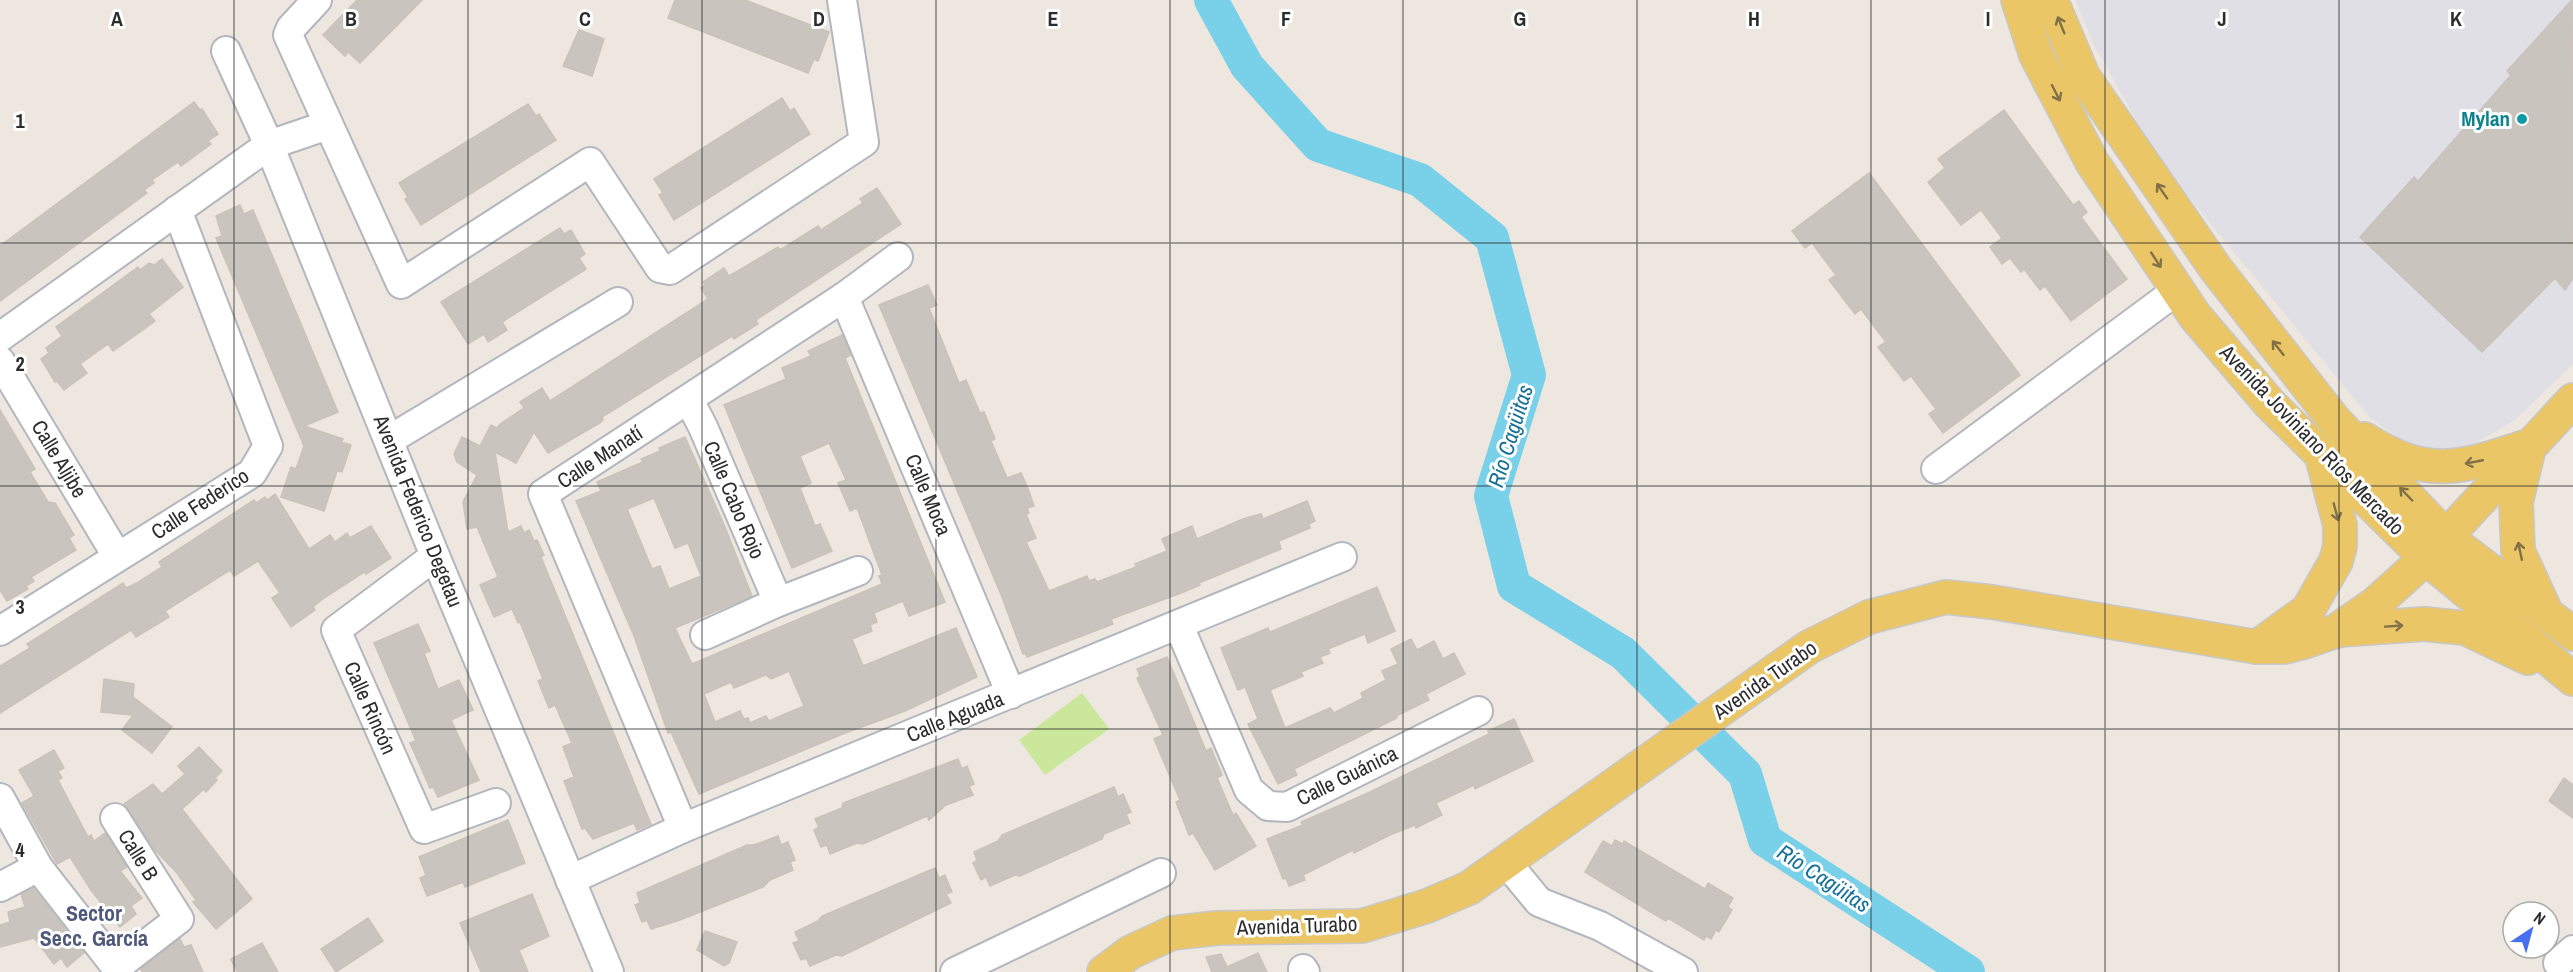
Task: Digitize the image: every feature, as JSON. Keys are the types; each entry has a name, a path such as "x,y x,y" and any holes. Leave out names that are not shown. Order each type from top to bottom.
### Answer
{"main road":[{"name":"Avenida Joviniano Ríos Mercado","path":"2018,0 2036,55 2092,162 2176,291 2270,404 2321,455 2436,547 2571,678"},
{"name":"Avenida Joviniano Ríos Mercado","path":"2051,0 2082,76 2216,268 2335,422 2436,547 2573,633"},
{"name":"Avenida Turabo","path":"1104,972 1131,952 1172,933 1217,928 1362,926 1427,906 1469,888 1595,801 1809,647 1869,617 1946,597 1992,602 2257,647 2284,647 2336,631 2375,604 2436,547 2573,399"},
{"path":"2335,422 2383,451 2416,463 2443,468 2480,462 2530,445"},
{"path":"2530,445 2516,502 2518,551 2542,605 2573,633"},
{"path":"2257,647 2308,610 2336,561 2340,546 2340,525 2321,455"},
{"path":"2336,631 2424,624 2465,628 2571,678"}],"street":[{"path":"317,0 291,28 288,35 401,284 590,162 660,268 670,270 864,142 842,0"},
{"name":"Avenida Federico Degetau","path":"226,51 269,145 435,556 609,972"},
{"path":"0,337 269,145 328,125"},
{"name":"Calle Federico","path":"0,631 252,473 268,446 177,210"},
{"name":"Calle Manatí","path":"683,828 543,494 844,297 898,257"},
{"path":"1936,469 2176,291"},
{"name":"Calle Moca","path":"844,297 1011,694"},
{"path":"389,440 618,302"},
{"name":"Calle Aljibe","path":"0,361 117,556"},
{"name":"Calle Cabo Rojo","path":"689,400 703,427 778,602"},
{"name":"Calle Rincón","path":"435,556 336,630 424,829 496,803"},
{"name":"Calle Aguada","path":"570,880 683,828 1179,626 1342,557"},
{"path":"705,635 778,602 858,571"},
{"name":"Calle Guánica","path":"1179,626 1249,790 1268,806 1287,807 1478,711"},
{"path":"0,798 38,867 119,969"},
{"name":"Calle B","path":"115,818 179,919 119,969"},
{"path":"1506,862 1539,902 1600,926 1683,972"},
{"path":"0,887 38,867"},
{"path":"955,972 1161,873"}],"shaded area":[{"path":"2075,0 2573,0 2573,364 2515,420 2459,453 2411,447 2370,418 2159,161 2095,47"}],"green space":[{"path":"1082,693 1109,729 1045,775 1019,740"}],"building":[{"path":"357,0 422,0 360,63 348,52 345,56 323,35"},
{"path":"675,0 745,0 829,32 818,61 814,59 808,73 668,18"},
{"path":"2572,0 2573,278 2565,290 2555,278 2482,352 2360,237 2414,177 2418,181 2511,75 2507,71"},
{"path":"579,30 604,39 592,76 563,66"},
{"path":"782,98 790,111 794,108 810,134 674,220 659,195 663,193 654,179"},
{"path":"194,102 200,110 202,109 218,134 208,141 211,144 181,166 178,162 152,180 154,183 144,190 147,193 0,301 0,246"},
{"path":"528,104 536,116 539,114 556,140 421,225 405,199 408,197 399,183"},
{"path":"2004,110 2073,205 2079,201 2087,212 2081,217 2127,279 2071,321 2045,286 2040,290 2024,269 2021,272 2010,258 2002,264 1990,247 2002,238 1981,210 1961,225 1928,182 1945,168 1938,159"},
{"path":"1869,173 2020,375 1943,433 1929,414 1936,409 1911,376 1904,381 1878,347 1886,342 1861,309 1855,314 1829,280 1836,275 1812,243 1805,248 1792,231"},
{"path":"877,188 901,224 756,320 758,324 734,339 732,336 602,417 603,420 600,423 548,453 534,432 516,463 495,452 508,532 521,526 524,533 529,530 534,541 537,540 544,555 541,557 651,824 637,830 634,823 593,839 585,828 582,829 564,781 574,777 563,747 572,743 555,705 549,708 538,681 543,679 520,622 518,623 512,609 494,617 480,585 498,577 477,527 467,529 463,502 477,475 457,462 454,454 462,437 480,446 491,425 497,428 524,408 520,402 542,388 550,401 708,299 701,288 705,285 703,282 724,268 729,276 778,247 780,250 818,226 821,230 863,203 860,199"},
{"path":"240,205 244,214 253,210 338,412 304,426 343,439 341,442 351,445 342,472 337,471 324,511 281,497 291,467 296,469 304,446 216,238 222,236 216,216"},
{"path":"560,228 564,234 571,230 585,254 579,258 586,269 502,322 507,330 488,342 484,334 468,344 441,302"},
{"path":"162,259 183,287 149,314 155,321 113,351 108,344 80,364 87,373 64,390 57,381 55,382 41,359 49,353 46,348 62,336 56,327 138,267 140,270 149,263 154,265"},
{"path":"928,285 937,305 929,308 959,383 966,380 980,413 984,412 995,439 991,441 1007,478 1021,473 1027,486 1034,506 1027,508 1029,513 1026,514 1036,538 1026,542 1049,591 1087,576 1089,581 1095,579 1097,582 1136,567 1135,564 1167,551 1162,539 1192,526 1197,539 1243,519 1261,514 1263,519 1307,501 1315,521 1309,524 1310,528 1279,541 1281,549 1199,583 1200,585 1181,593 1111,619 1113,624 1027,657 1025,653 1023,654 1002,597 879,305"},
{"path":"842,335 851,355 845,358 945,602 909,616 903,601 874,613 877,622 870,625 872,631 852,639 863,666 956,628 977,677 905,711 840,735 699,794 671,732 668,733 634,636 576,501 601,491 597,482 643,462 641,459 660,451 659,448 685,437 725,527 752,596 675,628 692,664 882,584 879,576 882,575 857,508 850,511 838,483 846,480 829,443 800,456 811,483 800,488 815,526 820,524 832,551 792,568 724,405 786,379 782,368 811,356 808,351","holes":["654,498 675,548 688,543 701,576 669,589 660,566 652,569 627,509","789,671 804,706 769,721 766,716 750,723 748,718 744,719 740,711 715,722 704,694 731,682 734,688 766,675 771,679"]},
{"path":"0,410 35,469 30,472 48,502 55,503 74,535 69,538 76,550 31,577 34,581 26,586 28,589 7,601 0,590"},
{"path":"275,494 309,549 330,535 335,542 347,533 350,538 371,526 391,558 366,574 364,572 324,598 313,607 315,610 291,627 272,598 280,593 258,561 234,576 230,570 165,611 169,617 136,637 131,630 0,713 0,666 30,648 27,644 123,583 126,588 137,583 162,567 159,562 254,500 256,503 265,497 267,500"},
{"path":"1377,587 1395,631 1368,643 1365,634 1328,649 1330,653 1320,657 1323,663 1301,672 1303,676 1270,690 1285,728 1330,708 1334,713 1363,698 1361,693 1386,680 1382,671 1398,664 1391,649 1411,639 1417,650 1434,641 1443,659 1454,653 1465,674 1426,694 1429,700 1396,716 1397,718 1294,769 1297,775 1278,784 1248,724 1258,719 1245,687 1238,690 1221,648 1268,628 1270,632"},
{"path":"418,624 430,651 424,653 438,689 459,680 473,710 451,720 479,780 438,797 433,787 430,788 410,743 416,741 374,643"},
{"path":"1167,657 1206,751 1211,748 1222,775 1217,778 1233,815 1236,813 1256,846 1215,870 1193,833 1189,835 1176,802 1180,800 1154,739 1163,735 1137,678 1140,676 1137,669"},
{"path":"104,679 134,684 133,697 172,727 152,753 122,730 133,715 101,712"},
{"path":"1514,719 1533,761 1475,789 1474,785 1436,803 1442,815 1416,828 1415,825 1390,835 1354,853 1353,850 1303,875 1305,880 1289,886 1286,878 1283,879 1267,839 1303,825 1301,822 1368,793 1489,734 1488,731"},
{"path":"199,747 222,771 206,792 204,789 182,809 252,899 216,929 193,902 196,900 177,873 155,850 124,804 153,784 162,794 185,774 178,766"},
{"path":"54,750 64,768 58,771 62,778 58,780 88,837 91,835 94,841 105,833 127,867 120,871 142,898 131,906 136,914 120,927 91,890 70,857 57,864 22,803 34,796 19,770"},
{"path":"958,759 962,769 967,766 974,784 969,786 973,795 946,805 929,820 927,816 863,844 857,843 830,854 827,845 821,847 814,830 819,827 815,819 842,808 843,803"},
{"path":"2564,778 2573,785 2573,818 2549,801"},
{"path":"1114,787 1118,797 1123,794 1131,812 1126,814 1130,823 1104,834 1102,839 1020,876 1015,875 990,886 986,877 981,880 973,863 977,860 974,852 998,841 1002,835"},
{"path":"508,820 525,863 465,887 463,882 427,896 420,878 426,875 419,857"},
{"path":"778,836 781,845 788,842 795,860 790,862 793,870 770,880 763,887 680,920 651,929 647,920 642,922 635,905 640,903 637,893 747,845 754,845"},
{"path":"1615,840 1623,844 1624,841 1705,889 1708,883 1733,898 1728,907 1732,910 1719,932 1716,930 1711,939 1706,936 1704,940 1668,918 1666,921 1585,872 1603,841 1612,846"},
{"path":"935,868 939,878 945,875 952,892 946,894 951,903 842,956 836,955 810,966 806,958 801,960 793,943 799,941 795,932 818,921 822,916"},
{"path":"33,888 84,953 67,967 61,958 54,964 34,938 0,947 0,925 10,922 8,912 25,907 21,894"},
{"path":"532,894 549,936 519,950 528,972 481,972 460,923"},
{"path":"368,918 383,941 336,972 321,949"},
{"path":"705,931 737,942 729,963 724,966 697,950"},
{"path":"180,939 184,947 191,945 203,972 142,972 141,969"},
{"path":"262,943 278,972 237,972 231,959"},
{"path":"1258,953 1267,972 1212,972 1206,957 1221,954 1227,967"}],"waterway":[{"name":"Río Cagüitas","path":"1211,0 1247,66 1318,145 1420,180 1492,238 1529,375 1491,496 1514,586 1623,653 1745,774 1765,840 1968,972"}],"place":[{"name":"Mylan","path":"2522,119"}],"district":[{"name":"Sector Secc. García","path":"94,926"}]}
